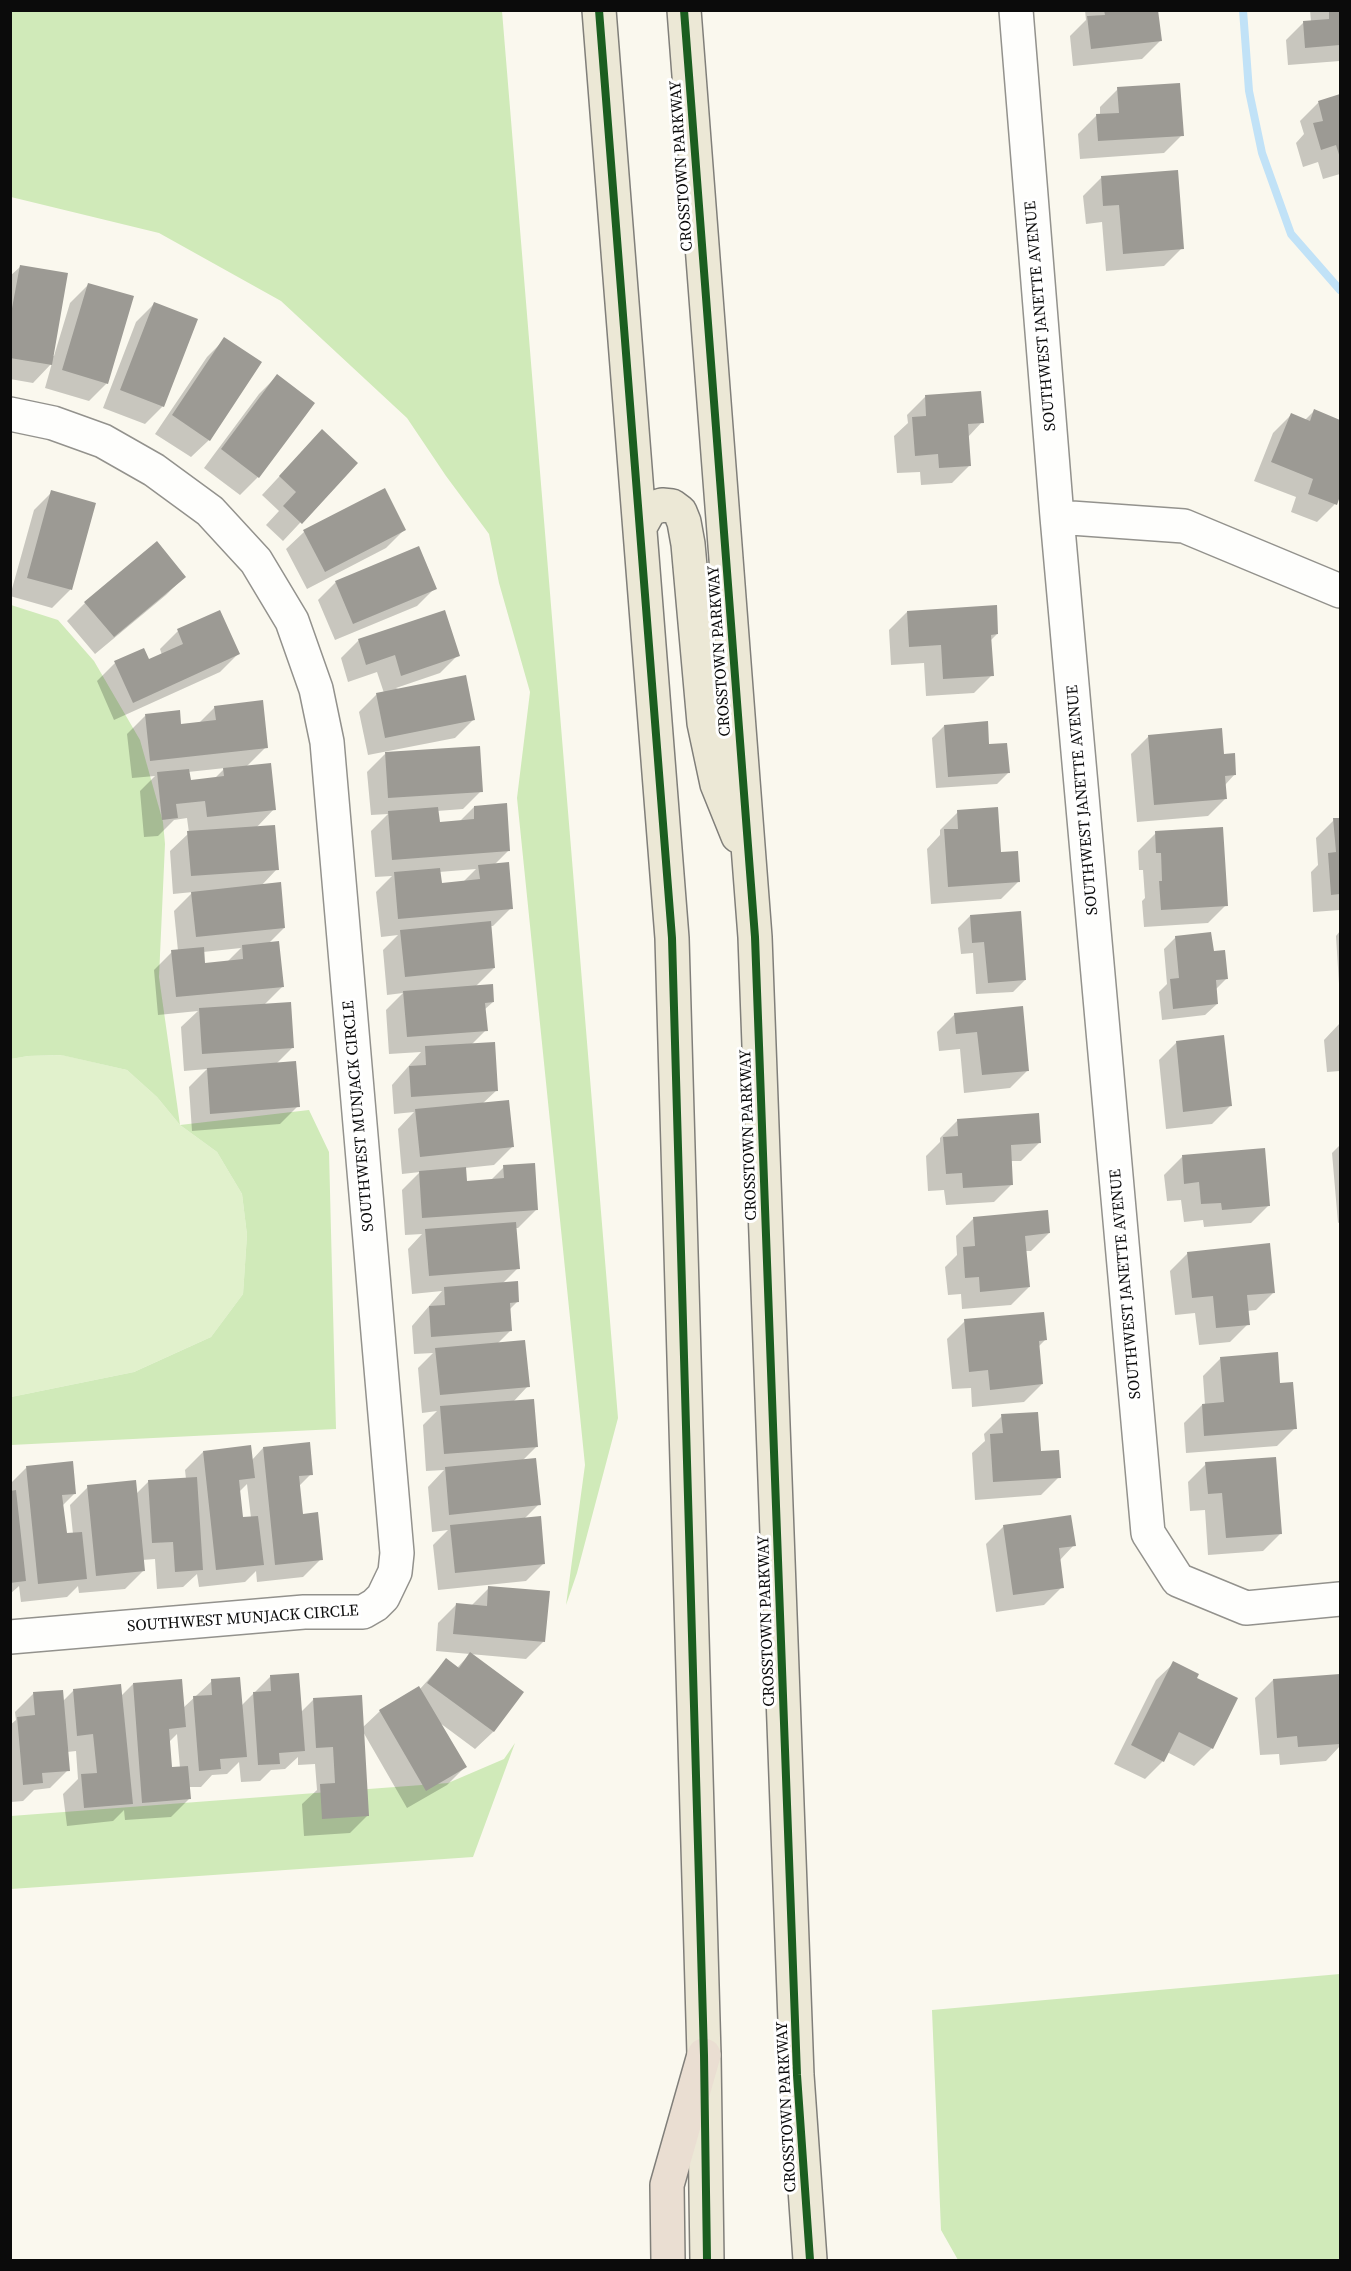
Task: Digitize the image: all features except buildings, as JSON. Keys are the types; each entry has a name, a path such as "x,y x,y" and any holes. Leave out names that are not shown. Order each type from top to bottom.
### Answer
{"highway":[{"path":"668,2260 667,2185 704,2055"}],"main road":[{"path":"599,10 672,938 704,2055 707,2260"},
{"name":"CROSSTOWN PARKWAY","path":"684,10 756,937 797,2075 810,2260"},
{"path":"640,527 650,509 662,505 672,506 680,512 684,522 688,544 704,723 717,784 750,865"}],"street":[{"name":"SOUTHWEST JANETTE AVENUE","path":"1016,10 1057,517 1148,1533 1178,1580 1246,1608 1341,1599"},
{"name":"SOUTHWEST MUNJACK CIRCLE","path":"10,414 53,423 103,441 154,470 210,511 256,561 292,621 316,689 327,742 397,1552 395,1572 383,1597 363,1612 304,1612 10,1636"},
{"path":"1057,517 1184,526 1341,591"}],"green space":[{"path":"11,10 502,11 618,1418 577,1573 566,1605 585,1465 517,798 530,692 499,583 489,534 407,418 281,301 159,233 11,197"},
{"path":"11,605 58,620 94,661 140,740 163,822 165,844 159,977 180,1125 157,1097 127,1070 61,1055 11,1059"},
{"path":"62,1055 127,1070 157,1097 180,1125 217,1152 242,1194 247,1235 243,1294 211,1337 134,1372 11,1397 11,1059"},
{"path":"309,1110 329,1152 336,1429 11,1445 11,1397 134,1372 211,1337 243,1294 247,1235 242,1194 217,1152 180,1125"},
{"path":"515,1743 473,1857 11,1889 11,1816 448,1783 504,1759"},
{"path":"1340,1974 1340,2260 958,2260 941,2230 932,2010"}],"waterway":[{"path":"1243,10 1249,91 1262,153 1291,234 1340,290"}],"cycle path":[{"path":"599,10 672,938 704,2055 707,2260"},
{"path":"684,10 755,937 797,2075 810,2260"}]}
